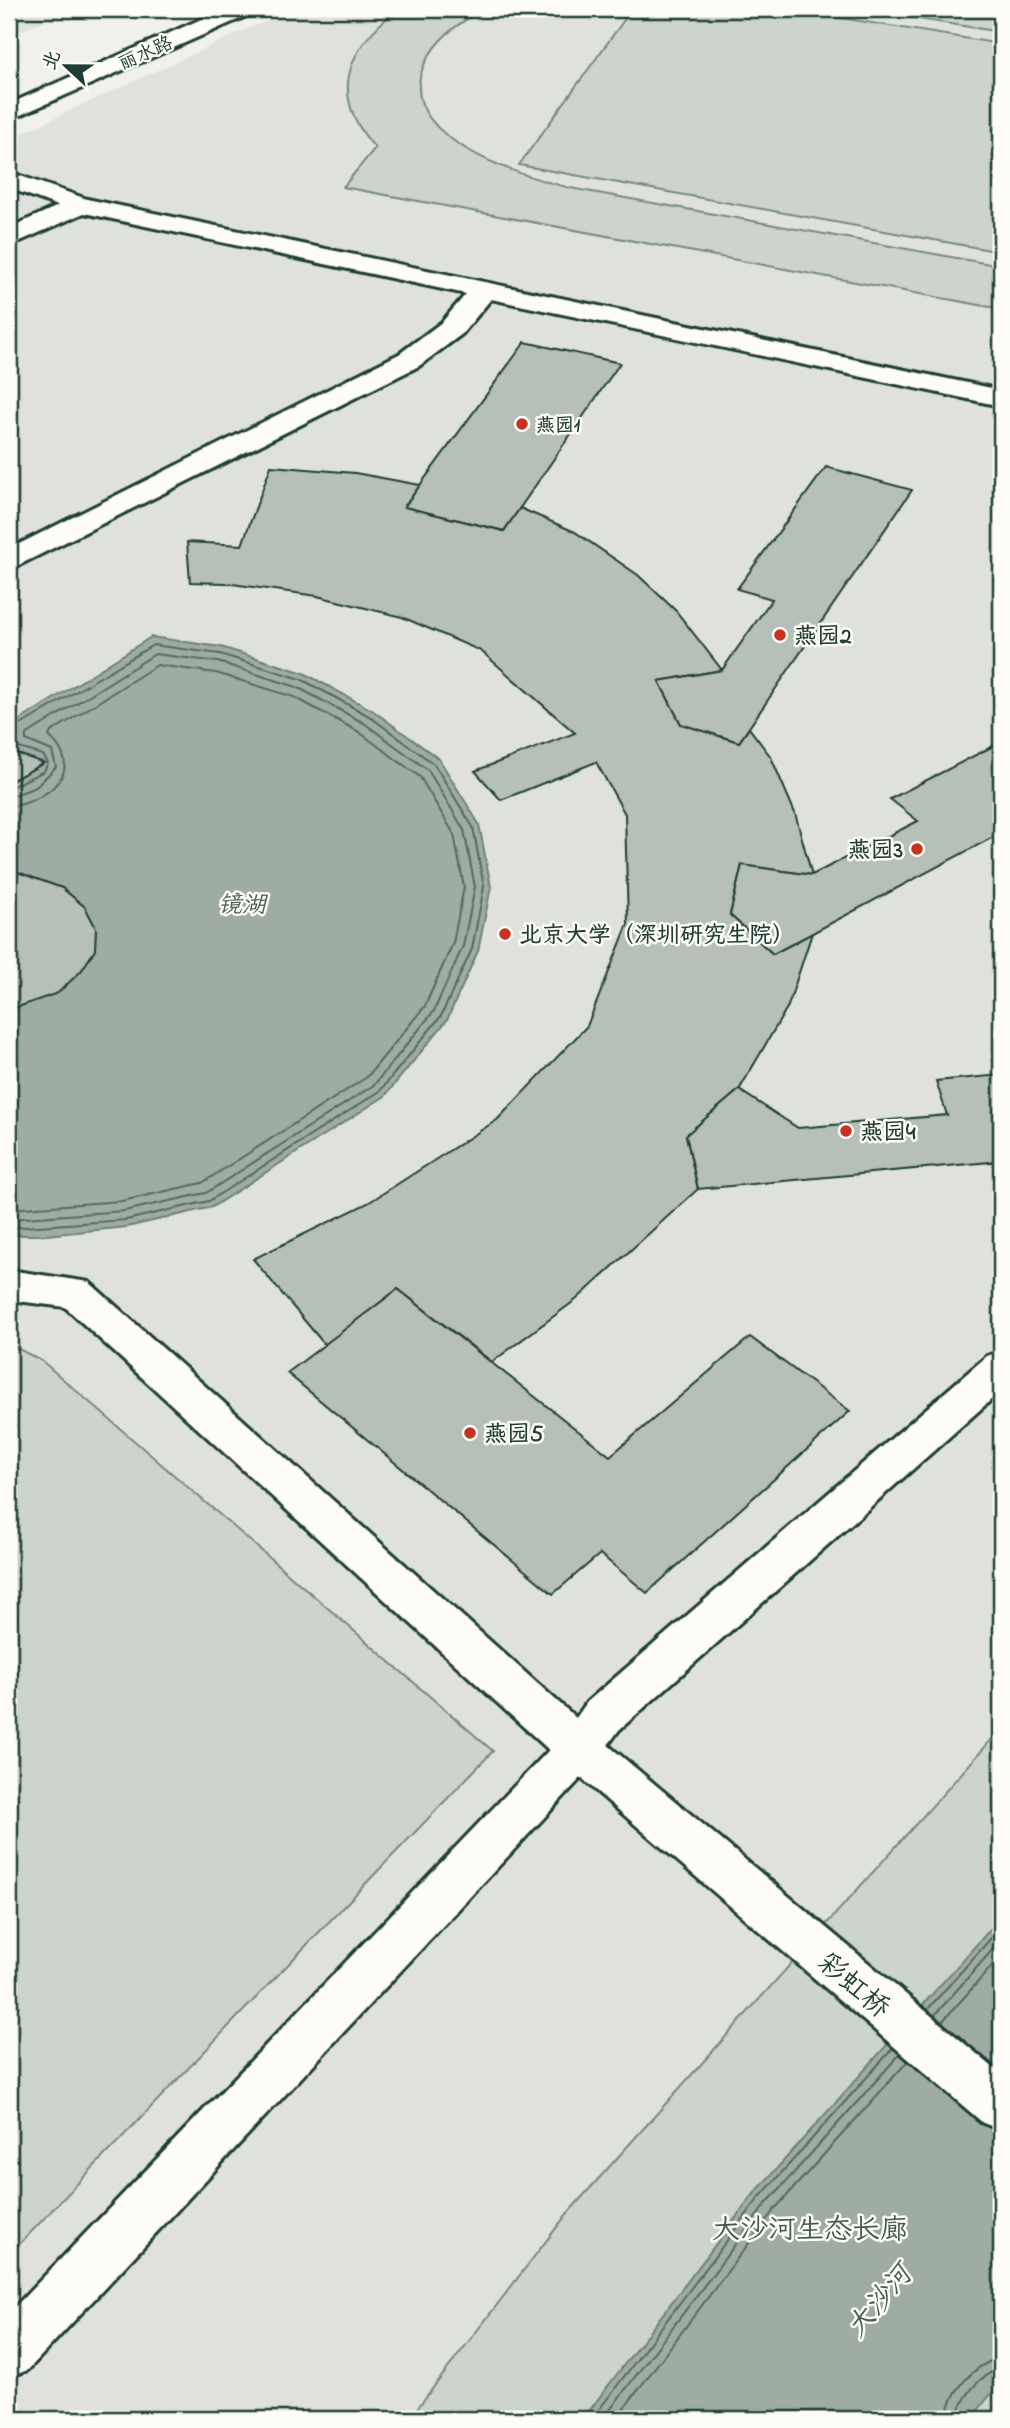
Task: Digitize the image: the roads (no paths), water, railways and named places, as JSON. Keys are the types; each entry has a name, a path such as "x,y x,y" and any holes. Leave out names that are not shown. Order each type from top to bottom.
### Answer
{"street":[{"name":"丽水路","path":"9,113 243,9"},
{"path":"9,180 80,205 1001,398"},
{"path":"9,238 80,205"},
{"path":"9,561 409,360 452,328 484,290"},
{"name":"彩虹桥","path":"9,1285 75,1293 579,1749 1001,2106"},
{"path":"9,2351 579,1749 603,1716 1001,1367"}],"water":[{"name":"镜湖","path":"151,637 221,647 304,673 372,710 439,759 479,824 491,887 478,951 447,1020 385,1096 212,1207 127,1227 46,1235 9,1235 9,782 43,763 9,751 9,727"},
{"name":"大沙河","path":"1001,1917 1001,2381 971,2419 583,2419 754,2194"}],"place":[{"name":"燕园1","path":"522,424"},
{"name":"燕园2","path":"780,635"},
{"name":"燕园3","path":"917,849"},
{"name":"北京大学（深圳研究生院）","path":"505,934"},
{"name":"燕园4","path":"846,1131"},
{"name":"燕园5","path":"470,1433"}],"park label":[{"name":"大沙河生态长廊","path":"810,2228"}]}
